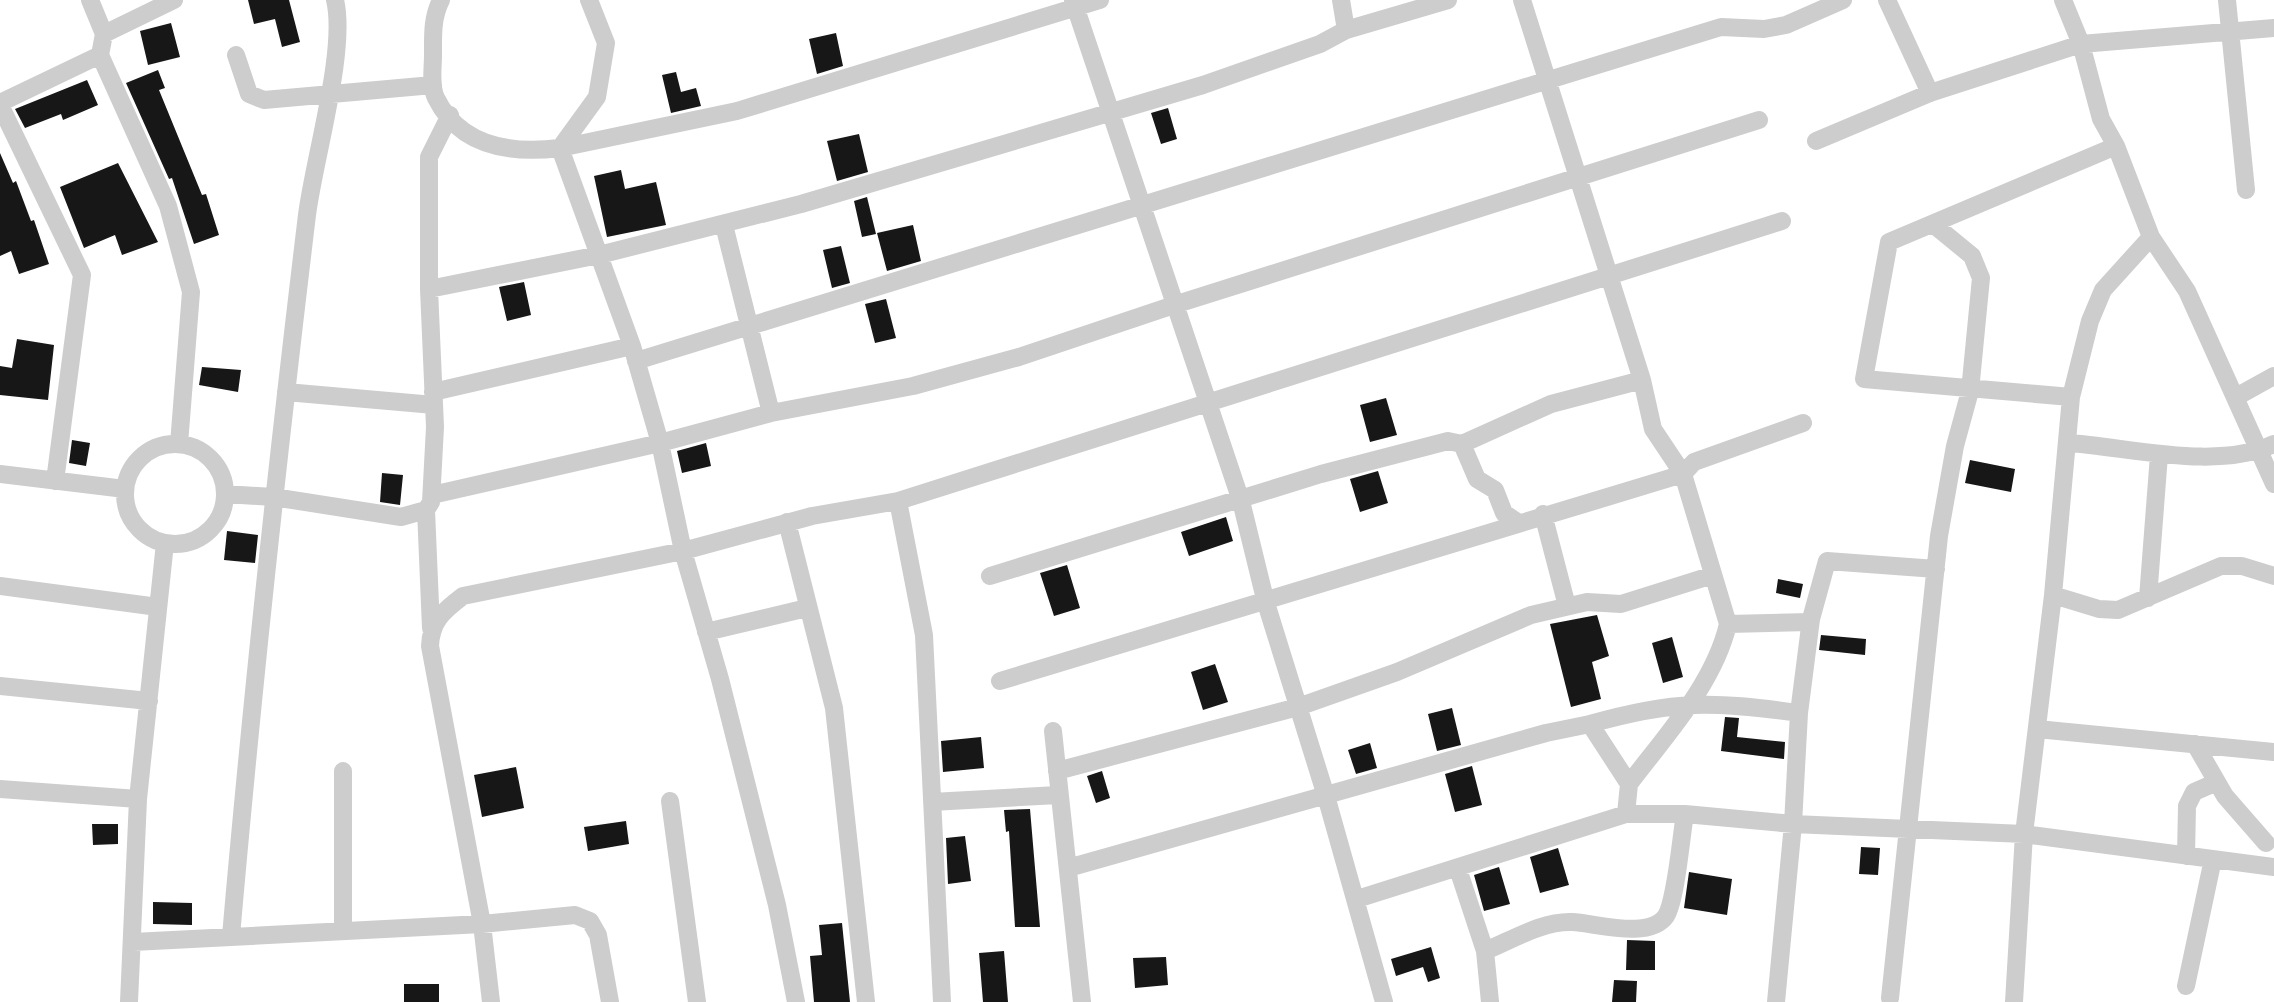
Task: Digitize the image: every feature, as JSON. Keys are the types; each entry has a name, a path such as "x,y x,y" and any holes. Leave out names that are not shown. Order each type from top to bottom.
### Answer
{"street":[{"path":"90,0 104,34 100,55 168,206 191,292 179,444"},
{"path":"104,34 174,0"},
{"path":"231,936 273,497 311,181 329,92 338,23 335,0"},
{"path":"441,0 433,15 433,85 436,98 467,136 488,145 529,151 560,148 737,111 1074,4 1100,0"},
{"path":"560,148 597,97 606,43 589,0"},
{"path":"1341,0 1346,30"},
{"path":"429,289 599,255 724,225 1203,85 1320,44 1346,30 1448,0"},
{"path":"1522,0 1576,180 1642,380 1653,429 1683,474 1728,624 1722,648 1690,703 1629,784 1626,814"},
{"path":"286,392 433,399 751,325 1721,27 1764,29 1786,25 1843,0"},
{"path":"1887,0 1930,93"},
{"path":"2063,0 2081,44 2101,119 2116,146 2151,237 2187,291 2236,397 2267,447 2274,484"},
{"path":"2227,0 2246,190"},
{"path":"1074,4 1241,501 1266,603 1357,899 1384,1002"},
{"path":"1816,141 1930,93 2081,44 2274,28"},
{"path":"55,481 82,275 0,104 100,55"},
{"path":"236,55 249,94 264,100 433,85"},
{"path":"450,115 429,157 426,186 433,399 429,502 430,646 482,924 491,1002"},
{"path":"225,494 273,497 401,517 429,502 771,413 927,382 1019,357 1759,120"},
{"path":"2071,397 1970,391 1864,379 1889,242 2116,146"},
{"path":"560,148 634,354 660,443 683,551 777,905 796,1002"},
{"path":"431,628 443,611 463,596 683,551 787,522 898,501 1782,221"},
{"path":"1890,998 1936,569 1950,472 1970,391 1981,278 1978,264 1933,224"},
{"path":"724,225 771,413"},
{"path":"2014,1002 2024,834 2053,595 2071,397 2090,321 2103,290 2151,237"},
{"path":"2236,397 2274,376"},
{"path":"990,576 1381,457 1448,441 1462,444 1551,404 1642,380"},
{"path":"1000,681 1266,603 1517,522 1683,474 1694,462 1803,423"},
{"path":"2069,443 2176,457 2267,447"},
{"path":"179,444 198,449 210,457 219,468 225,494 223,509 207,533 180,544 151,539 131,519 125,489 127,476 144,454 157,447 179,444"},
{"path":"1462,444 1477,479 1495,490 1504,513 1517,522"},
{"path":"2148,598 2159,455"},
{"path":"0,474 125,489"},
{"path":"898,501 924,635 942,1002"},
{"path":"1543,514 1567,606"},
{"path":"787,522 834,708 866,1002"},
{"path":"129,1002 138,799 165,543"},
{"path":"1776,1002 1793,824 1799,713 1810,622 1827,561 1936,569"},
{"path":"2053,595 2099,609 2118,610 2221,566 2242,566 2274,576"},
{"path":"1057,771 1298,707 1397,672 1531,615 1587,602 1621,604 1713,575"},
{"path":"0,586 158,607"},
{"path":"706,632 807,608"},
{"path":"1728,624 1810,622"},
{"path":"0,686 149,701"},
{"path":"1068,868 1540,734 1642,709 1723,702 1799,713"},
{"path":"1590,724 1629,784"},
{"path":"2037,729 2274,752"},
{"path":"1053,731 1082,1002"},
{"path":"2195,744 2217,782 2270,840 2245,863"},
{"path":"343,771 343,931"},
{"path":"2186,856 2187,806 2194,792 2217,782"},
{"path":"0,789 138,799"},
{"path":"932,802 1058,795"},
{"path":"670,801 697,1002"},
{"path":"1357,899 1626,814 1685,814 1793,824 2024,834 2274,867"},
{"path":"1485,951 1552,923 1631,928 1651,926 1663,920 1672,905 1685,814"},
{"path":"2186,986 2213,859"},
{"path":"1458,869 1485,951 1490,1002"},
{"path":"133,942 482,924 575,915 590,921 598,935 610,1002"}],"building":[{"path":"248,0 289,0 300,42 282,47 275,19 254,24"},
{"path":"171,23 180,57 148,65 140,31"},
{"path":"836,33 843,66 817,74 809,39"},
{"path":"158,70 165,88 159,90 202,195 206,194 219,235 194,244 172,178 169,179 126,83"},
{"path":"676,72 681,92 696,88 701,106 671,113 662,75"},
{"path":"87,80 98,105 63,120 61,114 25,128 15,109"},
{"path":"1168,108 1177,139 1161,144 1151,113"},
{"path":"859,134 868,172 837,181 827,141"},
{"path":"0,153 13,183 16,181 31,221 34,220 49,264 19,274 11,251 0,256"},
{"path":"118,163 158,242 122,255 115,235 84,248 60,187"},
{"path":"621,170 625,189 656,182 666,225 607,237 594,176"},
{"path":"867,197 876,234 862,237 854,201"},
{"path":"913,225 921,261 887,271 877,233"},
{"path":"841,246 850,283 832,288 823,250"},
{"path":"524,282 531,315 507,321 499,287"},
{"path":"886,299 896,338 875,343 865,304"},
{"path":"17,339 54,345 48,400 0,395 0,366 12,368"},
{"path":"202,367 241,370 238,392 199,385"},
{"path":"1386,398 1397,435 1370,442 1360,405"},
{"path":"72,440 90,443 86,466 69,463"},
{"path":"706,443 711,466 682,473 677,451"},
{"path":"1970,460 2015,469 2011,492 1965,483"},
{"path":"1378,471 1388,503 1360,512 1350,479"},
{"path":"382,473 403,475 400,505 380,502"},
{"path":"1226,517 1233,541 1189,556 1181,532"},
{"path":"227,531 258,535 255,563 224,560"},
{"path":"1067,565 1080,608 1054,616 1040,573"},
{"path":"1778,579 1803,584 1800,598 1776,593"},
{"path":"1597,615 1609,656 1592,662 1601,699 1571,707 1550,624"},
{"path":"1821,635 1866,639 1865,655 1819,650"},
{"path":"1672,637 1683,677 1663,683 1652,643"},
{"path":"1215,664 1228,702 1203,710 1191,672"},
{"path":"1452,708 1461,745 1437,751 1428,714"},
{"path":"1725,717 1739,718 1737,737 1785,742 1784,759 1721,751"},
{"path":"981,737 984,768 943,772 941,741"},
{"path":"1370,743 1377,768 1356,774 1348,750"},
{"path":"1472,766 1482,805 1455,812 1445,774"},
{"path":"516,767 524,808 482,817 474,775"},
{"path":"1102,771 1110,798 1096,803 1087,776"},
{"path":"1030,809 1040,927 1015,927 1009,831 1006,832 1004,810"},
{"path":"626,821 629,844 588,851 584,827"},
{"path":"92,824 118,824 118,844 93,845"},
{"path":"965,836 971,881 948,884 946,838"},
{"path":"1861,847 1880,848 1878,875 1859,874"},
{"path":"1558,848 1569,885 1540,893 1530,857"},
{"path":"1499,867 1510,904 1484,911 1474,875"},
{"path":"1689,872 1732,879 1727,915 1684,908"},
{"path":"153,902 192,903 192,925 153,924"},
{"path":"842,923 850,1002 814,1002 810,956 822,955 819,925"},
{"path":"1627,940 1655,941 1655,970 1626,970"},
{"path":"1431,947 1440,978 1428,982 1423,967 1396,976 1391,959"},
{"path":"1004,951 1008,1002 983,1002 979,953"},
{"path":"1166,957 1168,985 1135,988 1133,958"},
{"path":"1614,980 1637,981 1636,1002 1612,1002"},
{"path":"404,984 439,984 439,1002 404,1002"}]}
